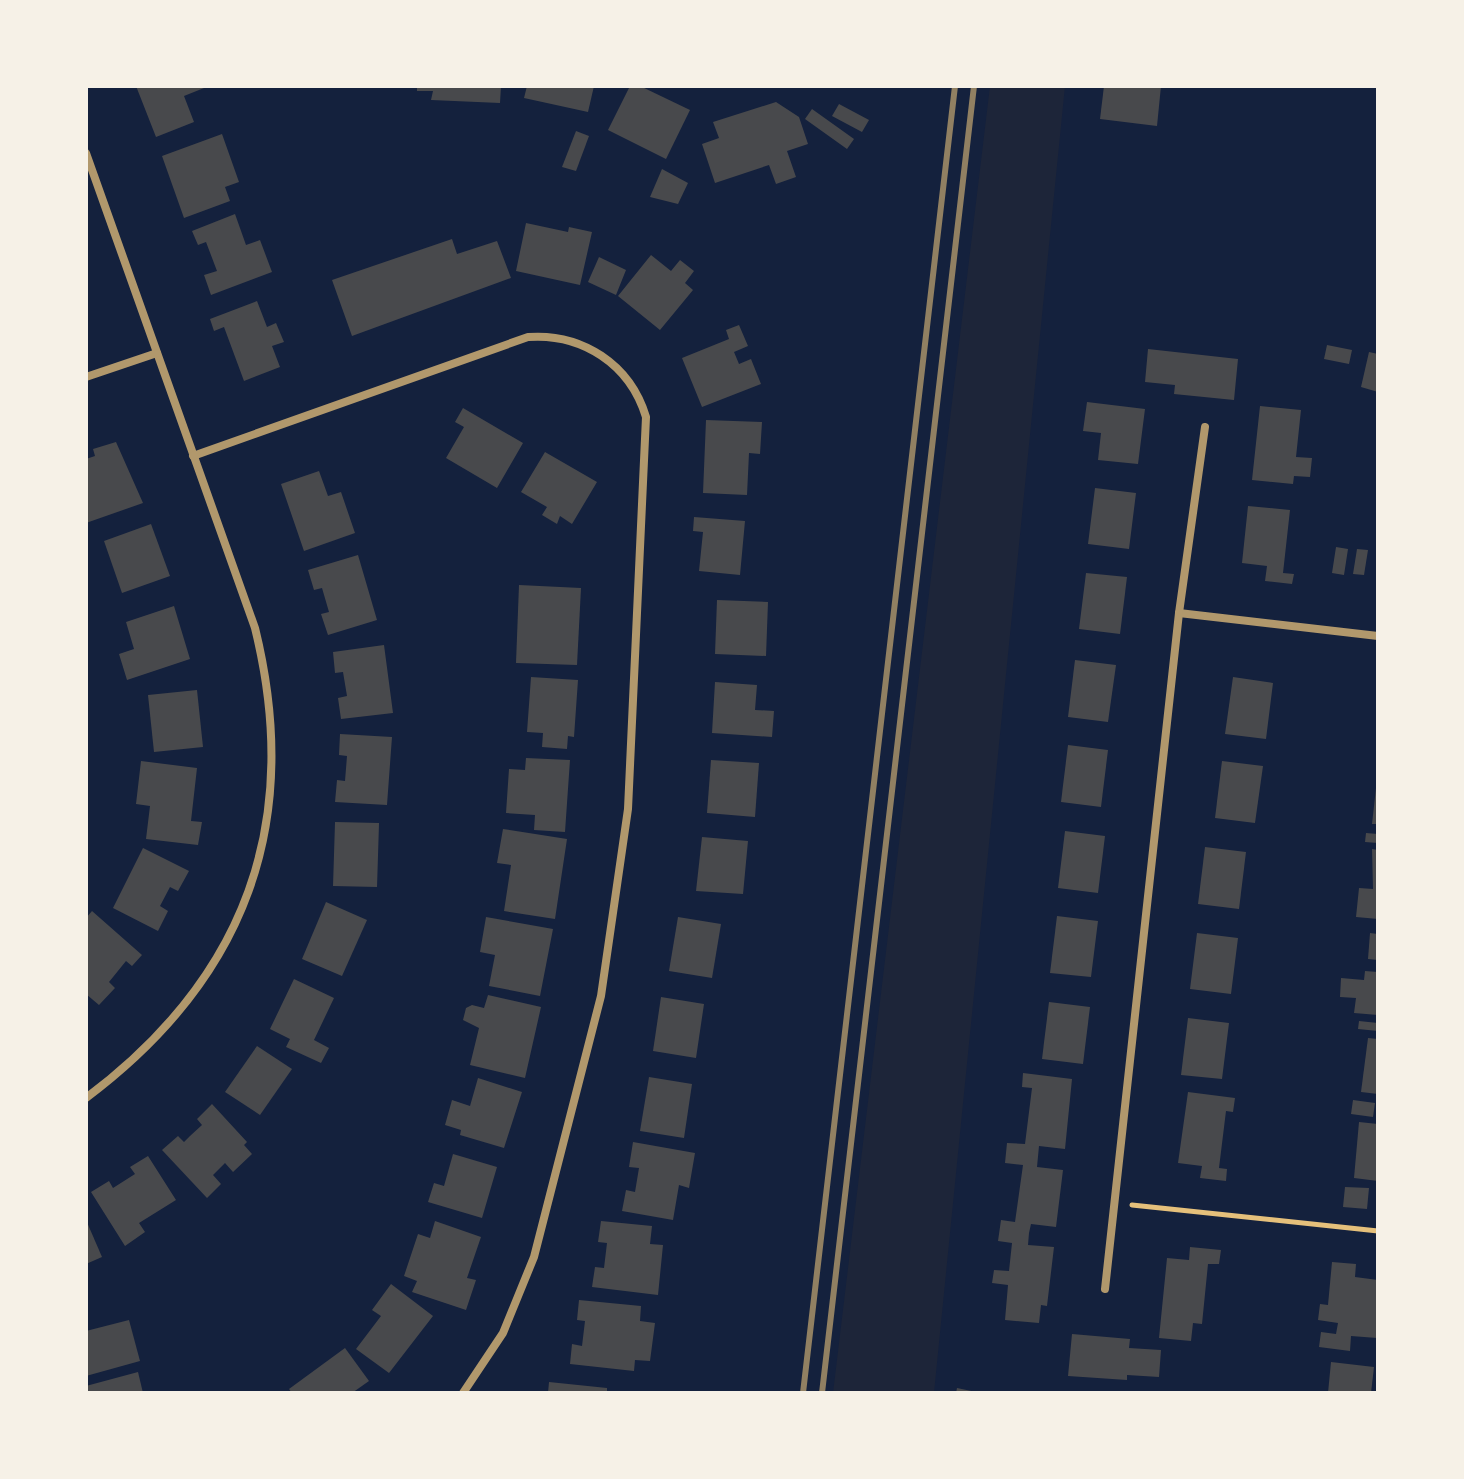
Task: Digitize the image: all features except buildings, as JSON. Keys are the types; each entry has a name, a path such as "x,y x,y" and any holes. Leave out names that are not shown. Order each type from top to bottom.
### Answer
{"street":[{"path":"86,153 237,574 264,668 272,756 265,834 249,893 207,976 154,1040 86,1098"},
{"path":"193,456 528,337 548,336 583,344 616,368 642,406 647,428 635,703 628,809 612,938 586,1065 534,1257 503,1333 463,1393"},
{"path":"86,377 157,353"},
{"path":"1105,1289 1179,613 1205,427"},
{"path":"1179,613 1378,636"}],"path":[{"path":"1115,1203 1378,1231"}],"shaded area":[{"path":"990,86 1065,86 934,1393 833,1393"}],"railway":[{"path":"803,1393 955,86"},
{"path":"822,1393 974,86"}]}
